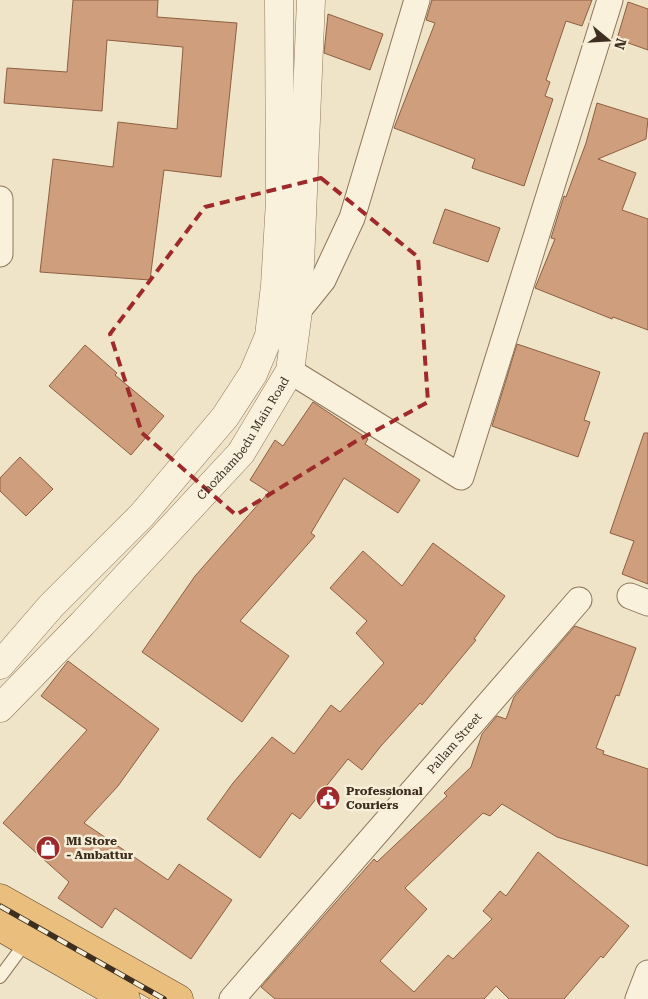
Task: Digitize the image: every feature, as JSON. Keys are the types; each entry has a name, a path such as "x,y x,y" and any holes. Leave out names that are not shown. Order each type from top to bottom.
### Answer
{"highway":[{"path":"0,898 179,999"},
{"path":"0,927 126,999"}],"street":[{"name":"Chozhambedu Main Road","path":"0,665 51,606 142,515 225,417 253,374 269,336 276,286 280,201 279,0"},
{"name":"Chozhambedu Main Road","path":"0,708 82,624 241,454 290,371 298,311 311,0"},
{"path":"298,311 323,280 352,218 417,0"},
{"path":"290,371 461,477 610,0"},
{"path":"0,199 0,254"},
{"name":"Pallam Street","path":"232,999 579,600"},
{"path":"638,999 648,973"}],"lane":[{"path":"0,977 26,942"}],"highlighted area":[{"path":"321,178 418,257 428,402 353,443 236,515 142,433 110,334 205,207"}],"building":[{"path":"73,0 158,0 157,17 237,23 221,177 164,170 150,280 40,272 53,159 113,167 118,122 177,129 183,47 107,40 102,111 4,103 7,68 67,72"},
{"path":"432,0 592,0 582,26 566,21 546,80 550,82 545,96 553,99 524,186 472,168 475,159 394,128 435,23 426,20"},
{"path":"628,2 648,9 648,50 617,39"},
{"path":"328,14 383,34 370,70 324,53"},
{"path":"597,103 648,119 646,139 598,159 636,173 622,210 648,219 648,330 613,317 612,319 535,288 555,239 551,238 564,196 566,197 586,143"},
{"path":"445,209 500,228 488,262 433,243"},
{"path":"517,344 600,372 584,420 590,422 578,457 492,426"},
{"path":"85,345 117,373 115,375 164,416 131,455 49,386"},
{"path":"313,402 368,439 365,444 420,480 398,513 344,478 311,533 315,536 240,621 289,656 242,722 142,652 195,576 269,492 250,480 275,440 283,446"},
{"path":"644,433 648,433 648,584 622,574 634,541 610,533"},
{"path":"20,457 53,489 26,516 0,491 0,478"},
{"path":"433,543 505,596 474,639 476,640 422,705 420,703 362,770 348,759 300,819 292,813 260,858 207,819 233,783 272,737 294,754 331,705 340,712 384,663 356,633 367,621 330,588 363,551 402,586"},
{"path":"575,626 636,648 619,696 616,695 596,748 604,751 603,754 648,769 648,866 557,837 502,804 490,816 483,813 405,888 427,909 380,961 414,992 448,955 453,959 492,919 483,911 500,891 506,896 538,852 629,926 603,958 601,956 564,999 509,999 496,986 484,999 275,999 261,987 374,859 377,862 447,796 444,793 471,767 482,734 497,716 506,719 514,697"},
{"path":"68,661 159,729 118,786 84,823 168,880 179,864 232,900 191,959 115,908 102,928 58,898 69,882 3,823 87,730 41,696"}],"railway":[{"path":"0,906 164,999"}],"place":[{"name":"Professional Couriers","path":"328,798"},
{"name":"Mi Store - Ambattur","path":"48,848"}]}
